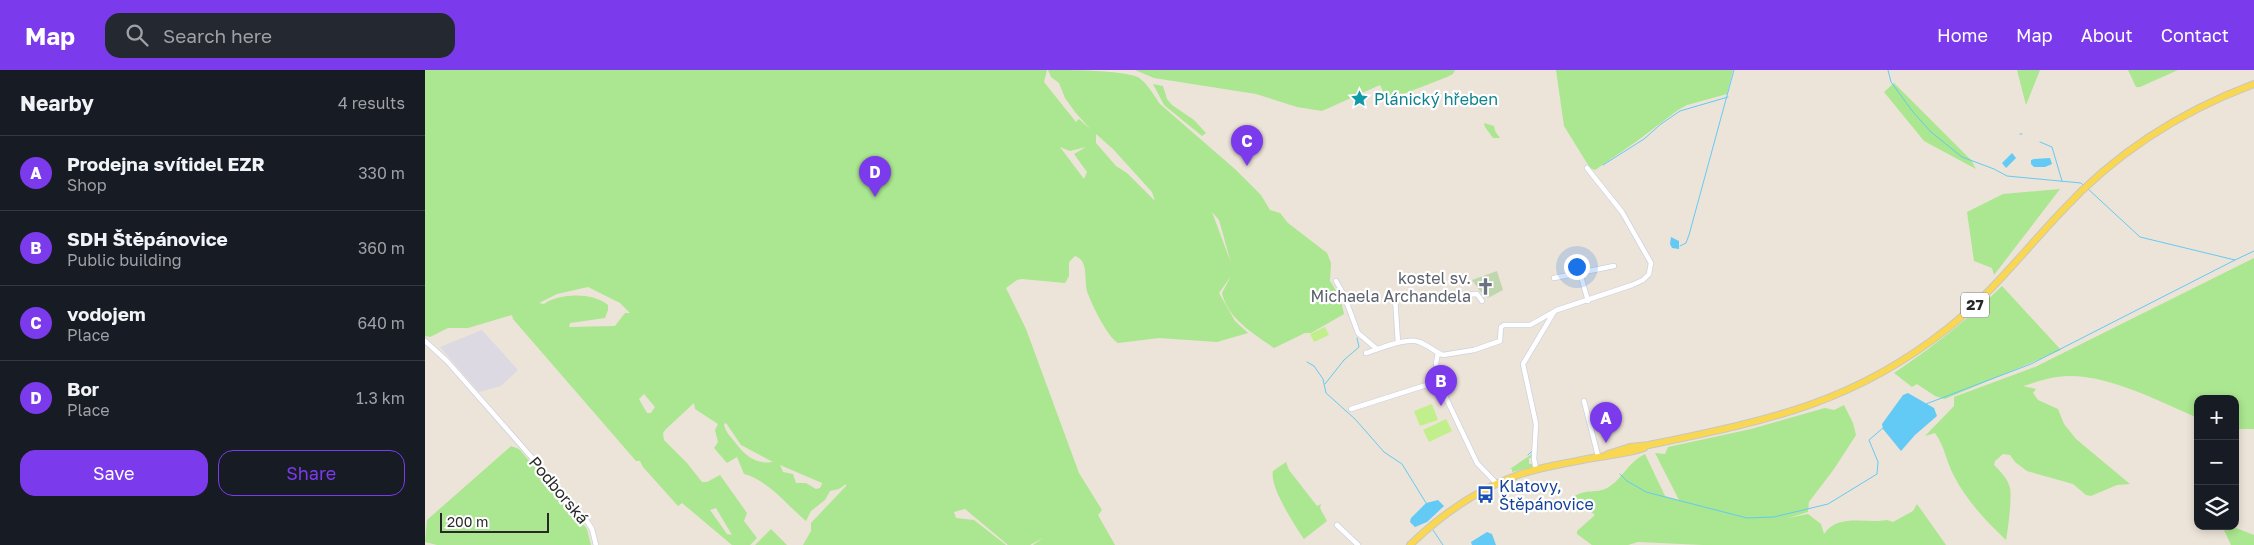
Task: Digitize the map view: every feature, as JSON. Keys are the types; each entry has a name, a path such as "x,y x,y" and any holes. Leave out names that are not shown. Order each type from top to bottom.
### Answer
{"main road":[{"name":"27","path":"1410,545 1454,510 1497,484 1536,469 1608,454 1630,452 1649,445 1788,413 1844,392 1888,370 1931,342 1969,311 2012,267 2066,206 2102,171 2137,143 2184,115 2254,84"}],"street":[{"path":"1366,353 1398,343 1418,341 1438,353 1453,355 1499,342 1501,327 1504,325 1529,325 1554,312 1643,280 1649,274 1651,263 1622,212 1587,168"},
{"path":"1554,278 1614,266"},
{"path":"1580,273 1588,301"},
{"path":"1336,281 1344,294 1358,333 1377,348"},
{"path":"1398,343 1395,297 1477,294 1482,301"},
{"path":"1536,469 1534,461 1536,424 1523,364 1554,312"},
{"name":"Podborská","path":"425,341 439,351 585,518 592,529 596,545"},
{"path":"1438,353 1436,363 1439,381 1477,463 1497,484"},
{"path":"1351,409 1439,381"},
{"path":"1584,401 1599,456"},
{"path":"1337,525 1358,545"}],"shaded area":[{"path":"482,330 518,370 501,386 479,392 440,347"}],"green space":[{"path":"425,70 1047,70 1044,82 1076,122 1079,119 1091,130 1075,112 1065,98 1059,83 1051,77 1048,70 1095,71 1138,77 1150,89 1160,104 1236,170 1261,195 1270,210 1280,213 1288,223 1327,253 1331,263 1330,281 1340,297 1344,314 1311,333 1305,333 1274,348 1242,325 1225,302 1222,293 1231,276 1219,293 1235,321 1248,333 1217,342 1159,338 1118,343 1105,328 1090,300 1083,262 1075,256 1069,262 1069,276 1065,283 1022,279 1017,280 1006,288 1026,329 1079,473 1102,510 1098,515 1115,545 1033,545 1043,538 1030,545 1008,545 965,509 954,512 956,518 974,520 1006,545 803,545 811,531 811,523 846,484 839,489 830,491 825,500 811,511 806,521 777,494 753,477 744,474 737,457 727,463 714,448 718,442 715,430 718,424 695,409 694,403 666,429 663,433 664,440 687,463 702,482 707,482 720,475 747,513 744,521 757,538 750,545 732,545 682,503 678,506 643,467 640,461 636,461 513,319 512,315 468,328 448,328 430,337 425,336","holes":["1096,134 1113,149 1152,192 1155,201 1127,173 1116,166 1096,143","1060,147 1070,151 1086,147 1074,154 1087,172 1084,179","1212,212 1219,220 1231,263","588,287 620,303 630,313 625,313 615,326 569,327 570,323 605,318 608,305 602,301 585,296 567,296 550,300 544,304 539,303 557,294","644,394 655,407 651,413 647,413 639,399","726,423 741,445 773,462 760,462 750,458 727,433 724,424","780,465 822,484 820,488 816,489 806,483 796,483 793,474 783,472","716,508 732,535 727,534 710,510"]},
{"path":"1135,70 1455,70 1453,74 1447,77 1406,93 1386,97 1380,85 1322,111 1297,107 1256,94 1154,78"},
{"path":"1556,70 1733,70 1727,94 1687,105 1678,110 1595,170 1590,168 1564,126"},
{"path":"2017,70 2040,70 2026,105"},
{"path":"2128,70 2178,70 2140,87 2136,87"},
{"path":"1894,83 1971,160 1976,169 1924,141 1884,92"},
{"path":"1153,84 1163,86 1167,99 1172,105 1194,120 1206,133 1202,136 1164,105"},
{"path":"1484,123 1494,126 1500,138 1493,138"},
{"path":"2060,189 1994,275 1992,268 1974,261 1967,212 2003,194"},
{"path":"2254,258 2254,429 2239,429 2239,395 2194,395 2194,416 2129,388 2092,378 2057,377 2023,386 2036,389 2033,393 2038,400 2058,409 2064,424 2076,439 2130,484 2117,485 2091,496 2086,495 2073,484 2027,471 2015,462 2010,455 2003,454 1995,461 1994,465 2006,478 2010,488 2009,522 2006,540 1984,518 1965,494 1954,476 1935,433 1925,436 1954,406 1954,397 2035,367"},
{"path":"1497,271 1503,290 1488,298 1472,280"},
{"path":"2002,286 2061,350 1945,399 1935,396 1917,384 1912,387 1894,373 1950,333"},
{"path":"1325,327 1329,335 1314,342 1310,334"},
{"path":"1432,404 1438,420 1420,426 1414,411"},
{"path":"1844,405 1853,423 1856,435 1834,469 1809,502 1808,512 1788,518 1808,514 1821,524 1824,534 1830,528 1845,521 1887,520 1893,522 1913,511 1917,504 1946,545 1703,545 1638,542 1628,545 1592,545 1577,534 1577,531 1595,515 1573,497 1578,494 1607,488 1645,454 1665,496 1679,500 1655,453 1665,454 1668,447 1751,429 1825,408 1834,410"},
{"path":"1446,419 1452,431 1429,442 1423,430"},
{"path":"511,446 519,449 581,521 587,529 591,545 437,545 425,542 427,520"},
{"path":"1532,454 1532,458 1529,458 1529,464 1532,464 1532,467 1512,472 1512,469 1510,469"},
{"path":"1286,462 1289,470 1317,506 1321,504 1320,508 1327,521 1304,539 1284,506 1273,478 1273,471"},
{"path":"771,529 787,545 755,545"},
{"path":"2239,529 2254,535 2254,545 2231,545 2224,530"}],"water":[{"path":"2012,153 2016,158 2006,168 2002,163"},
{"path":"2050,158 2052,164 2045,167 2034,167 2031,164 2031,160 2034,159"},
{"path":"1671,237 1679,241 1679,249 1672,248 1670,244"},
{"path":"1908,393 1934,408 1937,416 1915,435 1901,451 1883,429 1882,424 1903,395"},
{"path":"1438,500 1444,506 1427,522 1415,527 1410,522 1411,518 1426,503"},
{"path":"1487,532 1492,534 1496,545 1472,545 1471,542"}],"waterway":[{"path":"1680,246 1686,243 1689,235 1734,70"},
{"path":"1888,70 1891,82 1913,112 1931,132 1962,157 2007,176 2081,183 2084,186"},
{"path":"1603,165 1644,139 1680,111 1728,97"},
{"path":"2040,142 2052,147 2062,181"},
{"path":"2087,188 2140,237 2235,260 2254,251"},
{"path":"1926,404 2031,364 2235,260"},
{"path":"1325,384 1344,360 1359,347 1357,338"},
{"path":"1307,362 1314,366 1323,379 1326,393 1355,419 1384,452 1402,464 1426,503"},
{"path":"1620,474 1627,481 1646,492 1747,518 1774,517 1828,504 1877,474 1878,462 1869,440 1883,428"},
{"path":"1528,455 1533,450"},
{"path":"1433,530 1443,545"}],"place":[{"name":"Plánický hřeben","path":"1360,99"},
{"name":"vodojem","path":"1247,166"},
{"name":"Bor","path":"875,197"},
{"name":"kostel sv. Michaela Archandela","path":"1485,287"},
{"name":"SDH Štěpánovice","path":"1441,406"},
{"name":"Prodejna svítidel EZR","path":"1606,443"},
{"name":"Klatovy, Štěpánovice","path":"1485,495"}]}
